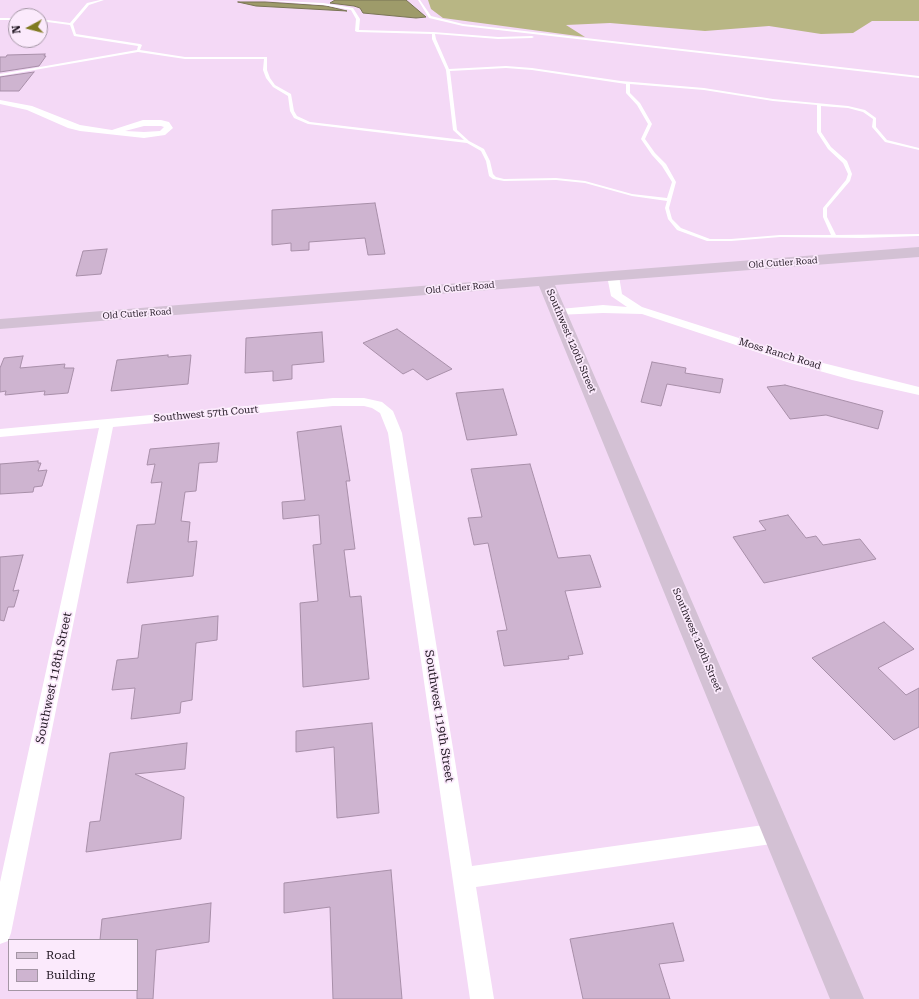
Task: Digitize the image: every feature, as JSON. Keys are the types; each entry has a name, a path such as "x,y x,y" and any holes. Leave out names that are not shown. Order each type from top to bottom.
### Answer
{"main road":[{"name":"Old Cutler Road","path":"0,324 919,252"},
{"name":"Southwest 120th Street","path":"545,281 560,313 847,999"}],"street":[{"path":"0,102 30,108 71,126 114,132 154,134 162,133 169,128 166,124 149,123 134,125 114,132"},
{"name":"Moss Ranch Road","path":"613,276 617,296 643,311 791,359 857,377 919,391"},
{"name":"Moss Ranch Road","path":"560,313 602,309 643,311"},
{"name":"Southwest 57th Court","path":"0,433 348,401 377,405 386,411 395,432"},
{"name":"Southwest 118th Street","path":"0,933 108,423"},
{"name":"Southwest 119th Street","path":"395,432 482,999"},
{"path":"464,878 778,833"}],"lane":[{"path":"71,24 88,4 103,0"},
{"path":"260,0 323,4 352,9 358,19 357,31 433,33 498,38 530,38 544,35"},
{"path":"419,0 430,17 463,25 919,78"},
{"path":"48,21 71,24"},
{"path":"71,24 75,35 140,45 138,51"},
{"path":"433,33 434,39 448,70 455,130 468,142 483,150 488,160 491,175 495,178 504,180 556,179 585,182 632,195 670,200"},
{"path":"0,75 138,51 186,58 266,58 265,70 268,78 274,86 290,95 292,111 295,117 309,123 468,142"},
{"path":"448,70 506,67 532,69 628,82 704,89 773,100 848,107 864,111 875,120 874,126 886,141 919,149"},
{"path":"628,82 628,93 632,99 640,104 650,124 643,139 653,154 664,165 674,182 667,208 670,220 679,229 709,240 731,240 780,236 862,237 919,235"},
{"path":"819,104 819,132 829,148 845,162 850,174 848,180 826,208 825,217 834,236"}],"shaded area":[{"path":"335,0 406,0 426,17 416,18 363,13 360,8 354,6 330,3"},
{"path":"428,0 919,0 919,21 872,21 853,33 821,34 769,26 705,31 610,23 566,25 585,37 443,18 431,9"},
{"path":"238,2 265,2 326,6 347,11 256,6"}],"building":[{"path":"45,54 44,56 46,56 39,66 0,72 0,57 6,57 7,55"},
{"path":"34,72 19,91 0,91 0,77"},
{"path":"375,203 385,254 368,255 365,238 309,242 309,250 291,251 291,243 272,245 272,210"},
{"path":"107,249 101,274 76,276 83,251"},
{"path":"397,329 452,369 427,380 413,369 403,374 363,343"},
{"path":"322,332 324,362 292,365 292,379 273,381 273,371 245,373 246,338"},
{"path":"168,355 168,357 191,355 188,384 111,391 117,360"},
{"path":"23,356 20,368 65,364 64,368 74,368 68,393 44,395 45,391 5,395 6,391 0,392 0,368 4,358"},
{"path":"652,362 686,368 685,373 723,379 720,393 667,384 661,406 641,402"},
{"path":"785,385 883,411 878,429 826,415 790,419 767,387"},
{"path":"503,389 517,435 467,440 456,393"},
{"path":"341,426 350,481 346,481 355,549 344,550 350,597 361,596 369,679 303,687 300,603 318,601 313,545 321,544 319,515 283,519 282,502 305,500 297,432"},
{"path":"219,443 217,462 199,463 196,491 185,492 181,521 190,522 188,542 197,541 193,576 127,583 137,525 155,524 162,482 151,483 155,464 147,465 150,449"},
{"path":"38,461 38,463 41,463 38,471 47,470 42,486 34,487 33,492 0,494 0,464"},
{"path":"530,464 558,558 590,555 601,587 565,591 583,654 568,656 569,659 504,666 497,631 507,630 488,543 474,545 468,518 482,517 471,469"},
{"path":"788,515 806,538 816,536 823,545 860,539 876,559 764,583 733,537 766,530 759,521"},
{"path":"23,555 13,591 19,590 14,607 8,607 4,621 0,620 0,557"},
{"path":"218,616 217,640 196,643 192,700 181,702 180,713 131,719 135,688 112,690 117,660 138,658 142,625"},
{"path":"884,622 914,649 878,668 906,695 919,688 919,727 894,740 812,658"},
{"path":"372,723 379,813 337,818 334,747 296,752 296,731"},
{"path":"187,743 185,769 135,774 184,797 181,839 86,852 90,822 100,821 110,753"},
{"path":"391,870 402,999 333,999 330,907 284,913 284,883"},
{"path":"211,903 209,942 156,950 153,999 137,999 138,939 100,939 102,919"},
{"path":"673,923 684,961 659,964 670,999 583,999 570,939"}]}
